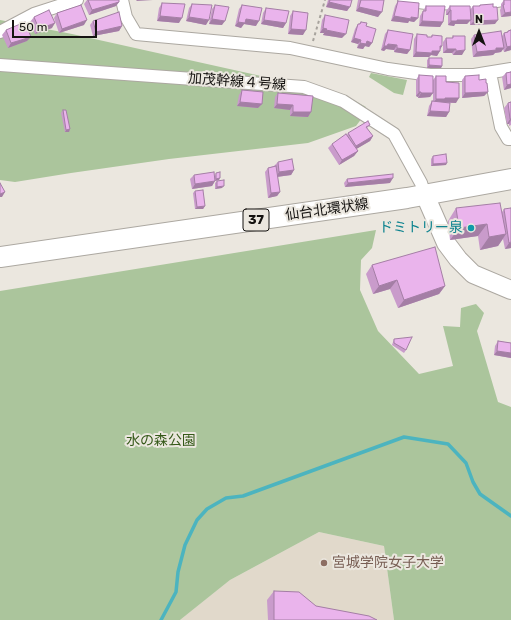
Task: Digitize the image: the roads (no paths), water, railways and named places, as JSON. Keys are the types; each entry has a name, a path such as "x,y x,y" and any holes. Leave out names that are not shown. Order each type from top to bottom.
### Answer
{"main road":[{"name":"仙台北環状線","path":"0,270 428,201 511,179"},
{"name":"仙台北環状線","path":"0,257 428,201 511,192"}],"street":[{"path":"0,32 34,14 77,0"},
{"path":"122,0 126,18 136,34 290,48 388,69 430,75 474,75 511,69"},
{"path":"404,0 426,3 480,4 502,0"},
{"name":"加茂幹線４号線","path":"0,65 304,87 343,101 394,134 421,183 428,201"},
{"path":"490,73 500,127 508,139 511,139"},
{"path":"428,201 446,244 458,259 473,274 511,290"}],"waterway":[{"path":"161,620 176,592 178,572 185,545 197,520 207,509 226,498 243,496 404,437 448,444 466,463 473,482 480,494 511,516"}],"place":[{"name":"ドミトリー泉","path":"471,228"},
{"name":"宮城学院女子大学","path":"324,563"}],"park label":[{"name":"水の森公園","path":"161,441"}]}
